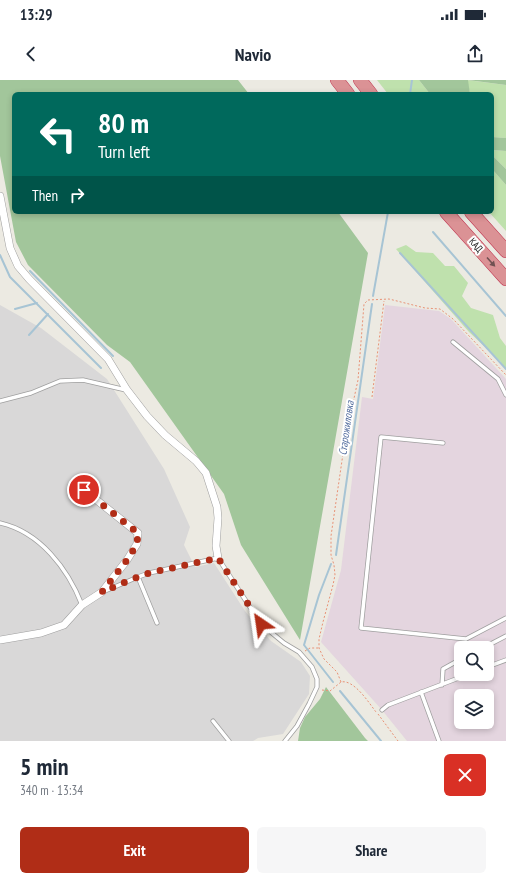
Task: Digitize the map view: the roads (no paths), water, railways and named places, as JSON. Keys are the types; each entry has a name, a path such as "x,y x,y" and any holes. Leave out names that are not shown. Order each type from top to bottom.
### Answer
{"highway":[{"path":"337,80 346,92"},
{"path":"360,80 369,92"},
{"name":"КАД","path":"448,214 506,279"},
{"name":"КАД","path":"473,214 506,251"}],"street":[{"path":"0,196 10,248 18,266 108,359 147,416 165,435 196,461 206,473 217,507 218,518 216,546 218,558"},
{"path":"0,640 41,632 64,625 82,605 102,592 127,560 137,544 138,533 74,482"}],"lane":[{"path":"453,342 498,379 506,396"},
{"path":"0,401 31,393 60,381 83,380 128,390"},
{"path":"443,443 381,437 361,628 466,639 506,618"},
{"path":"0,522 16,528 40,544 57,560 75,588 82,605"},
{"path":"102,592 149,573 218,558 261,624 271,633 299,652 312,667 317,678 317,687 309,704 297,726 285,741"},
{"path":"138,577 157,624"},
{"path":"494,642 506,636"},
{"path":"494,664 506,660"},
{"path":"442,684 442,669 454,663"},
{"path":"382,710 388,705 454,680"},
{"path":"421,692 439,741"},
{"path":"213,721 229,741"}],"waterway":[{"name":"Старожиловка","path":"410,92 412,80"},
{"name":"Старожиловка","path":"373,296 388,214"},
{"path":"433,232 506,316"},
{"path":"400,253 506,369"},
{"path":"0,255 10,277 101,368"},
{"path":"30,271 113,356"},
{"path":"15,309 37,303"},
{"name":"Старожиловка","path":"336,555 372,304"},
{"path":"29,335 48,314"},
{"name":"Старожиловка","path":"331,564 319,595 304,645 333,682"},
{"path":"340,691 381,741"}]}
